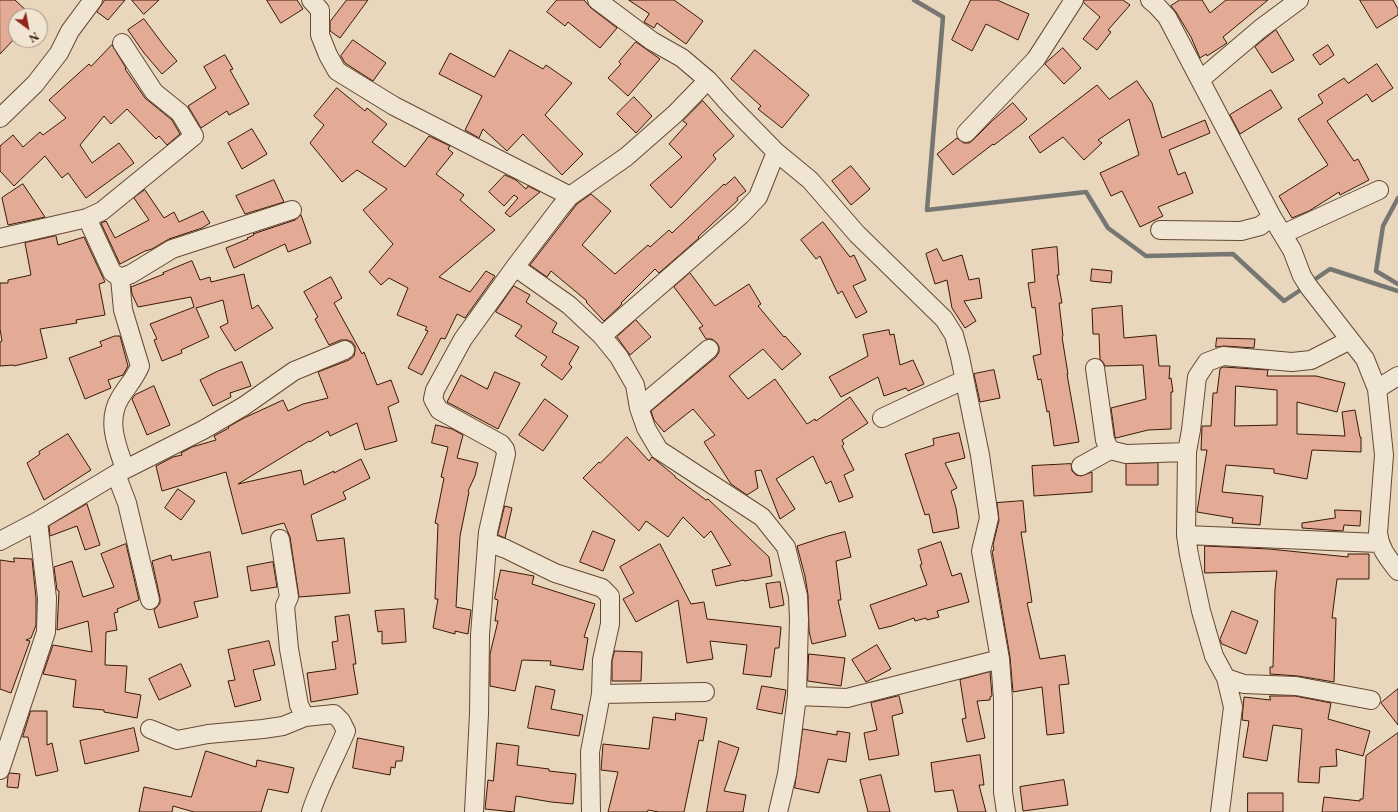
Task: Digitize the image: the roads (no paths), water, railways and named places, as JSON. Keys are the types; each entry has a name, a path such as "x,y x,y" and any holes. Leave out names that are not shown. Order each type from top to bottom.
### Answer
{"street":[{"path":"0,118 35,84 59,53 70,30 93,0"},
{"path":"312,0 320,10 320,35 328,55 337,71 394,106 570,196"},
{"path":"596,0 652,41 682,58 708,80 776,152 810,180 857,234 944,319 954,335 960,357 980,455 989,518 981,551 1000,659 1003,699 1003,792 1006,812"},
{"path":"966,133 1036,59 1074,0"},
{"path":"1150,0 1167,17 1272,217 1292,250 1305,281 1365,359 1377,388 1391,460 1378,533 1379,543 1398,571"},
{"path":"1200,80 1260,28 1298,0"},
{"path":"0,238 87,218 102,211 194,136 180,113 154,92 122,43"},
{"path":"474,812 479,714 480,635 487,542 506,454 505,449 501,444 439,410 433,399 435,390 463,339 515,267 570,196 631,152 676,114 708,80"},
{"path":"602,336 741,215 758,197 776,152"},
{"path":"1283,234 1379,190"},
{"path":"120,278 131,274 172,250 292,210"},
{"path":"1160,230 1241,231 1260,226 1272,217"},
{"path":"87,218 112,272 120,278 123,310 140,366 134,378 119,398 113,416 114,439 127,503 150,600"},
{"path":"515,267 569,305 602,336 619,357 635,385 639,408 646,428 659,450 762,517 786,547 798,596 799,620 797,696 787,774 778,812"},
{"path":"1220,812 1233,707 1226,678 1214,656 1201,611 1186,535 1187,452 1197,377 1207,362 1223,356 1292,362 1311,360 1350,340"},
{"path":"639,408 709,349"},
{"path":"0,541 38,521 121,472 203,430 244,406 294,371 345,350"},
{"path":"1095,368 1105,440 1110,450"},
{"path":"1377,388 1398,376"},
{"path":"882,418 964,380"},
{"path":"1082,466 1110,450 1126,454 1187,452"},
{"path":"0,770 46,632 47,598 38,521"},
{"path":"1186,535 1379,543"},
{"path":"280,540 289,597 285,606 289,649 300,705 305,717"},
{"path":"487,542 506,549 555,573 602,588 610,596 610,624 602,660 602,694 590,752 590,812"},
{"path":"797,696 847,698 1000,659"},
{"path":"1226,678 1244,684 1296,686 1371,700"},
{"path":"602,694 705,692"},
{"path":"150,729 177,740 208,734 283,726 305,717 334,714 341,721 346,731 317,794 311,812"}],"waterway":[{"path":"914,0 943,17 927,210 1086,192 1108,228 1146,256 1233,254 1284,301 1305,287"},
{"path":"1398,198 1383,226 1376,271 1398,284"},
{"path":"1311,282 1330,269 1398,291"}]}
